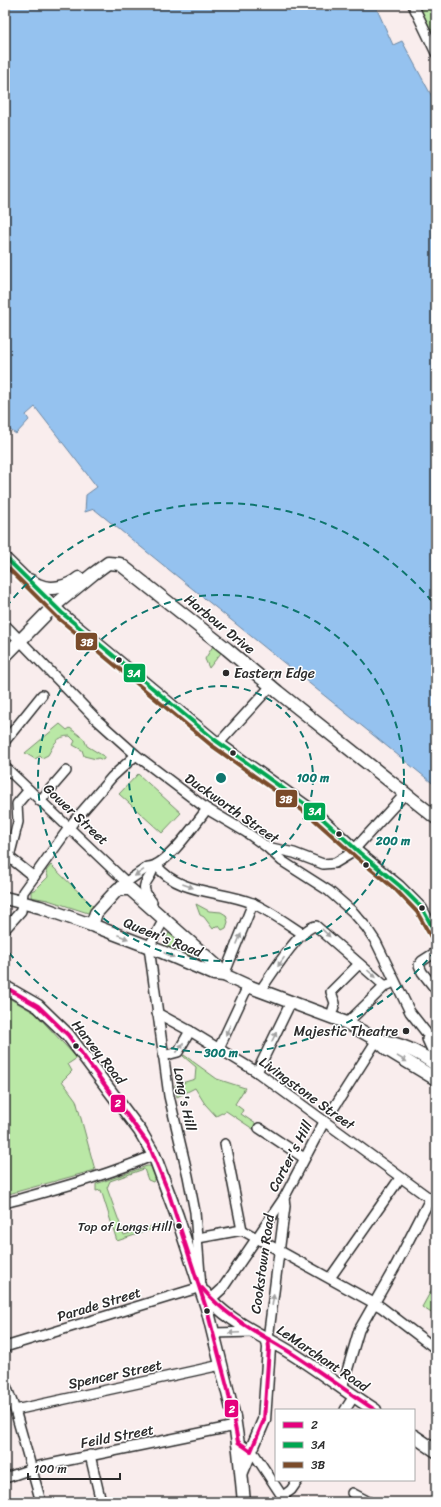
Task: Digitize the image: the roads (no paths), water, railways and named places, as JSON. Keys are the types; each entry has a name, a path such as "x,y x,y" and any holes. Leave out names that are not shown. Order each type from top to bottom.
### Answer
{"main road":[{"name":"Harbour Drive","path":"93,574 108,563 124,566 436,818"},
{"path":"29,580 44,586 56,587 68,585 83,575 93,574"},
{"path":"5,656 54,606 93,574"},
{"path":"92,925 96,913 122,885"},
{"name":"Gower Street","path":"122,885 130,889 151,907 218,967 224,976"},
{"name":"Queen's Road","path":"5,898 40,907 92,925 214,974 224,976 260,991 331,1016 378,1040"},
{"path":"188,963 197,959 196,948"},
{"name":"Harvey Road","path":"5,987 38,1006 68,1035 140,1131 154,1155 201,1287"},
{"path":"378,1040 392,1042 434,1061"},
{"path":"378,1040 388,1050 432,1077"},
{"path":"201,1287 235,1426 242,1473 244,1502"},
{"name":"LeMarchant Road","path":"201,1287 218,1308 268,1339 374,1409"},
{"name":"Cookstown Road","path":"242,1473 264,1420 270,1348 268,1339"},
{"path":"415,1437 436,1451"}],"street":[{"path":"413,5 436,53"},
{"path":"7,559 54,606 220,743 298,798 417,902 436,934"},
{"name":"Duckworth Street","path":"5,625 97,720 136,755 207,809 267,847 282,861 329,891 352,912 374,938 394,982 410,1012 421,1028 436,1045"},
{"path":"220,743 271,686"},
{"path":"5,741 42,695"},
{"path":"5,929 21,911 23,892 69,828 104,786 136,755"},
{"name":"Gower Street","path":"5,767 69,828 122,885"},
{"path":"40,801 66,771"},
{"path":"28,790 17,804 18,822 7,855 34,877"},
{"path":"267,847 327,864 340,861 370,833 405,794"},
{"path":"151,907 152,902 146,895 145,885 147,879 153,872 155,866 189,832 207,809"},
{"path":"122,885 148,867 155,866 168,876 190,888 253,903 303,934"},
{"path":"224,976 253,903"},
{"path":"149,947 164,919"},
{"path":"260,991 303,934 309,928 316,926 385,986"},
{"name":"Long's Hill","path":"149,947 170,1105 188,1176 198,1238 201,1287"},
{"path":"436,952 422,961 419,965 422,972 436,990"},
{"path":"331,1016 335,1003 331,992 359,964"},
{"path":"347,1023 385,986 394,982"},
{"path":"219,1048 248,986"},
{"path":"257,1072 291,1002"},
{"name":"Livingstone Street","path":"157,1013 219,1048 257,1072 433,1201"},
{"name":"Duckworth Street","path":"421,1028 434,1061"},
{"path":"163,1056 178,1052 190,1031"},
{"path":"333,1109 378,1040"},
{"name":"Carter's Hill","path":"210,1300 226,1283 256,1236 284,1198 324,1122"},
{"path":"260,1128 304,1158"},
{"path":"225,1144 242,1230"},
{"path":"5,1203 71,1185 128,1166 154,1155"},
{"path":"330,1278 400,1178"},
{"name":"Cookstown Road","path":"268,1339 286,1206 284,1198"},
{"path":"342,1388 356,1336 373,1302 433,1201"},
{"path":"198,1238 242,1230 256,1236 373,1302 436,1348"},
{"name":"Parade Street","path":"5,1347 201,1287"},
{"name":"LeMarchant Road","path":"213,1333 255,1332"},
{"name":"Spencer Street","path":"15,1410 221,1365"},
{"path":"5,1383 15,1410 41,1502"},
{"path":"346,1409 354,1396"},
{"name":"Feild Street","path":"5,1478 32,1469 90,1455 235,1426"},
{"path":"238,1442 251,1451 285,1499 297,1481"},
{"path":"90,1455 101,1502"},
{"path":"352,1493 369,1502"}],"water":[{"path":"5,5 375,5 393,45 402,41 436,104 436,786 94,509 85,512 86,495 97,487 35,407 26,415 29,420 16,434 10,430 5,437"}],"place":[{"name":"Eastern Edge","path":"226,673"},
{"name":"Majestic Theatre","path":"406,1031"},
{"name":"Top of Longs Hill","path":"179,1226"}]}
